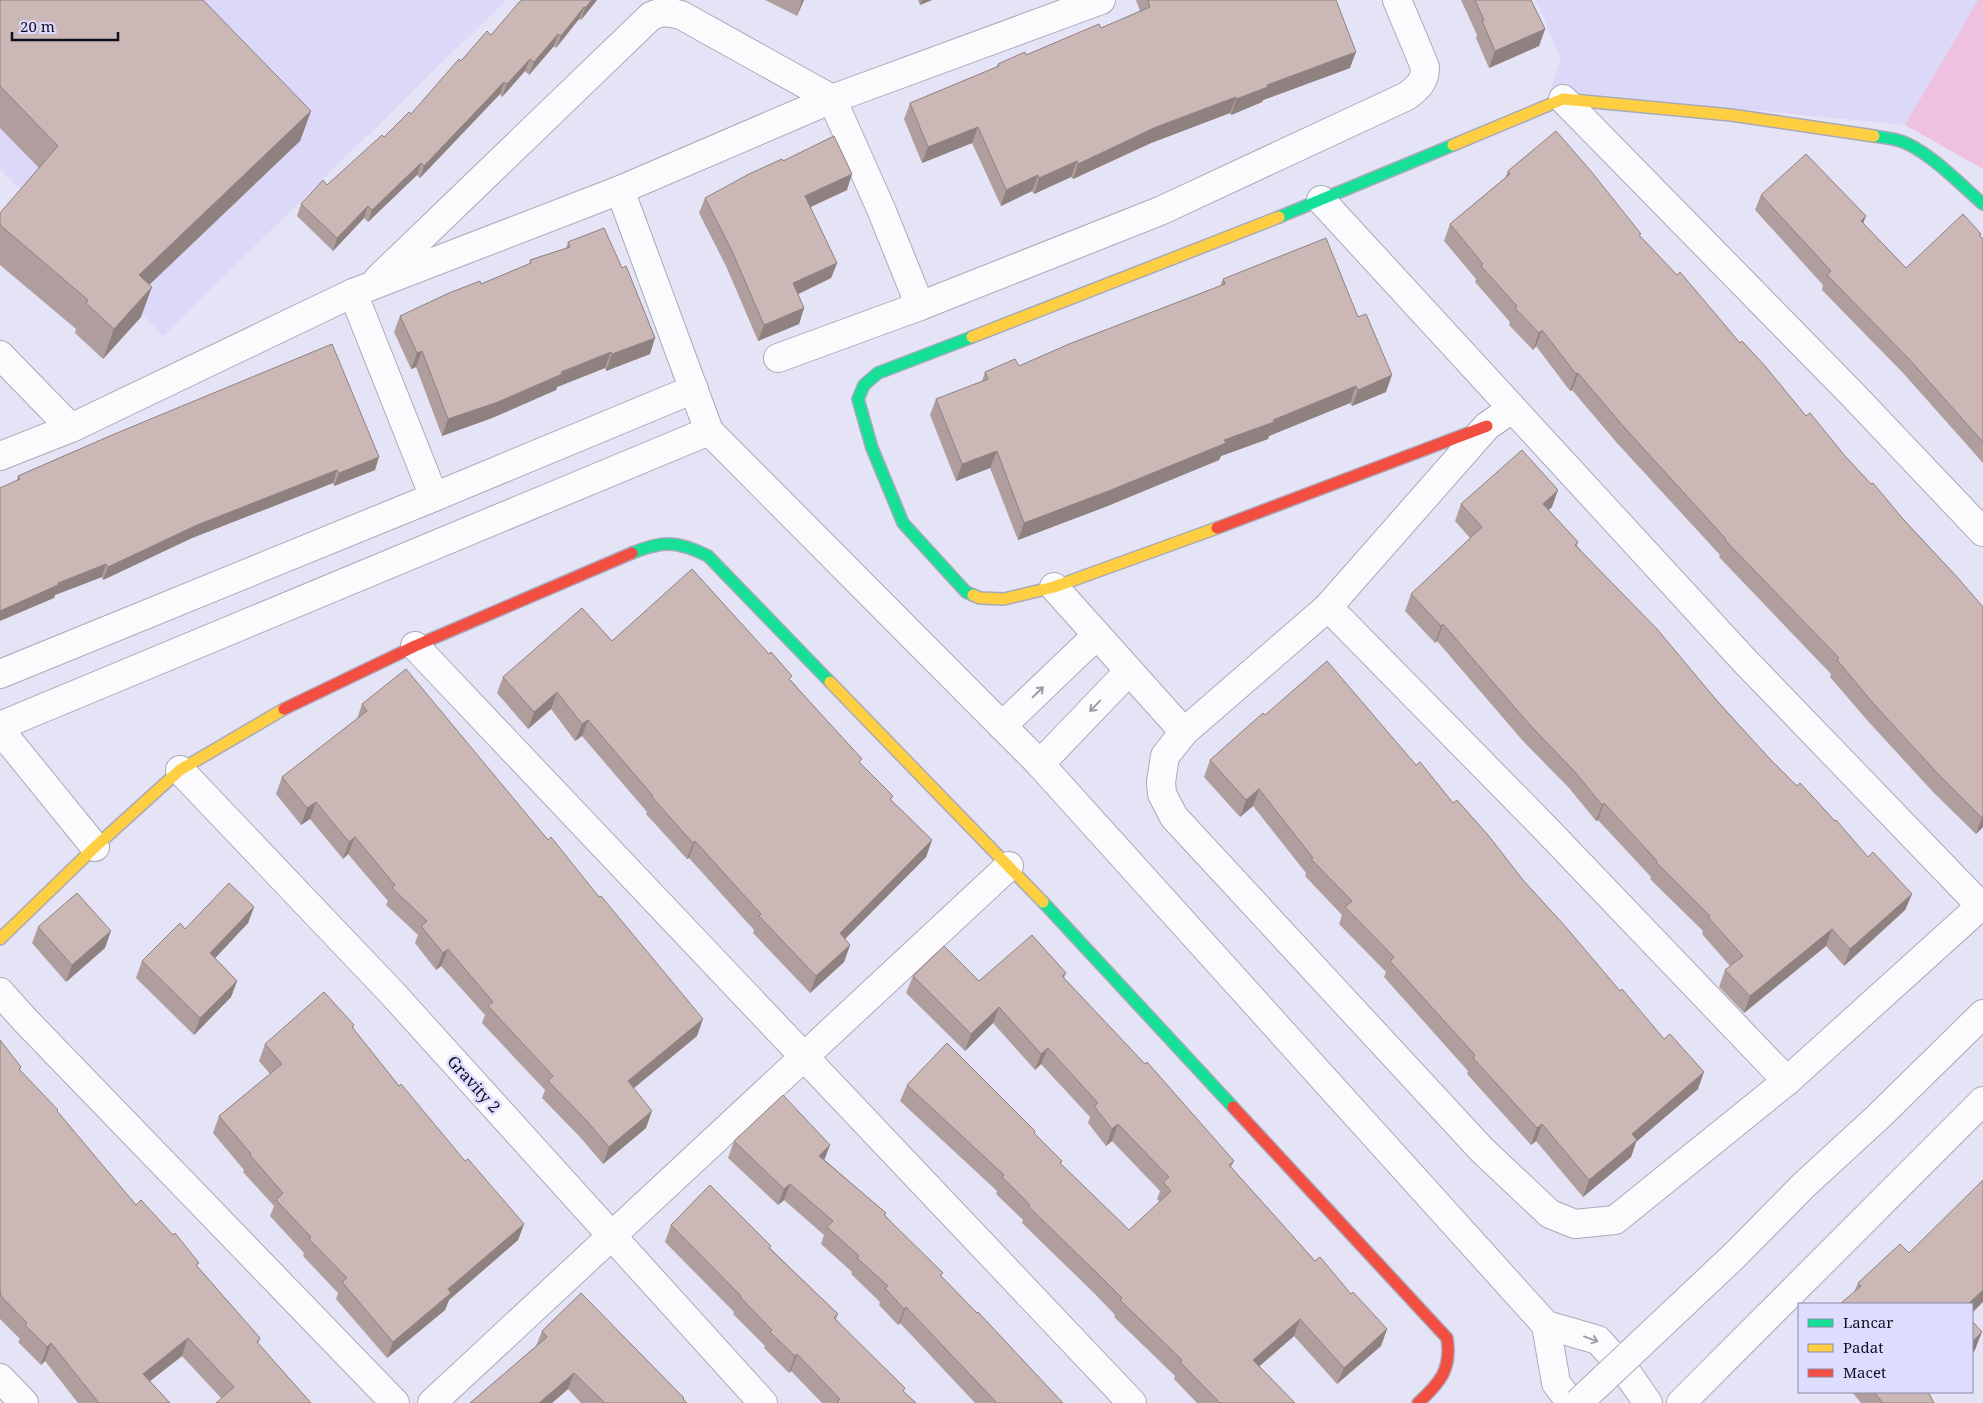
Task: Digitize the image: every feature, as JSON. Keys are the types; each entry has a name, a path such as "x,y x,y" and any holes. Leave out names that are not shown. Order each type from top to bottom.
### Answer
{"street":[{"path":"0,456 71,428 361,290 620,190 832,99 1101,0"},
{"path":"778,358 920,306 1160,211 1407,96 1425,78 1425,67 1397,0"},
{"path":"361,290 651,16 659,12 669,12 680,16 832,99 920,306"},
{"path":"1563,99 1852,394 1983,532"},
{"path":"1512,409 1487,426 1263,512 1054,587 1004,599 980,598 966,592 903,522 872,448 858,399 864,384 878,373 1094,291 1321,200 1563,99 1731,115 1898,140 1914,147 1930,158 1983,204"},
{"path":"620,190 709,431 1040,764 1546,1325 1598,1340 1625,1370 1648,1403"},
{"path":"1321,200 1742,658 1982,905 1787,1081 1615,1220 1575,1224 1550,1214 1482,1150 1174,817 1162,794 1161,782 1165,756 1184,732 1328,607 1487,426"},
{"path":"361,290 434,497"},
{"path":"0,355 71,428"},
{"path":"0,674 694,389"},
{"path":"95,847 0,728 709,431"},
{"path":"0,939 95,847 180,770 290,705 416,646 646,547 666,542 684,544 708,556 1009,866 1447,1338 1450,1359 1444,1374 1434,1388 1418,1403"},
{"path":"1054,587 1184,732"},
{"path":"1328,607 1546,829 1787,1081"},
{"path":"1002,726 1097,635"},
{"path":"416,646 803,1058 1132,1403"},
{"path":"1040,764 1129,671"},
{"name":"Gravity 2","path":"180,770 392,993 763,1403"},
{"path":"432,1403 1009,866"},
{"path":"0,992 395,1403"},
{"path":"1578,1403 1728,1262 1804,1185 1878,1117 1983,1014"},
{"path":"1681,1403 1983,1101"},
{"path":"1546,1325 1556,1383 1571,1403"},
{"path":"0,1378 24,1403"}],"shaded area":[{"path":"0,0 506,0 163,336 0,169"},
{"path":"1536,0 1978,0 1905,125 1550,90 1561,59"},
{"path":"1978,0 1983,0 1983,169 1905,125"}],"building":[{"path":"0,0 203,0 311,111 139,275 152,287 114,329 86,303 88,300 0,225 0,213 58,146 0,86"},
{"path":"521,0 592,0 561,36 558,34 534,62 530,59 507,84 504,82 424,166 421,163 372,210 368,206 337,238 301,204 323,180 327,185 382,135 384,137 409,112 411,114 459,59 461,61 487,31 491,35"},
{"path":"1148,0 1336,0 1356,52 1267,85 1268,87 1236,99 1236,97 1156,127 1078,164 1077,161 1039,178 1038,175 1006,190 978,127 928,147 910,103 999,66 998,64 1025,52 1026,55 1099,24 1101,28 1150,7"},
{"path":"1475,0 1531,0 1545,29 1495,51"},
{"path":"1556,131 1590,170 1641,234 1639,235 1677,275 1680,272 1740,343 1742,341 1765,366 1806,416 1810,413 1845,456 1871,484 1873,483 1983,607 1982,818 1939,775 1873,703 1837,660 1839,658 1725,540 1578,373 1576,374 1542,330 1539,333 1515,308 1517,306 1481,266 1483,264 1450,224 1510,174 1508,171"},
{"path":"834,136 852,174 805,196 837,263 793,283 804,308 764,325 732,251 705,198 749,174 782,159 783,161"},
{"path":"1806,154 1866,216 1861,221 1906,268 1963,214 1981,234 1979,235 1983,239 1983,442 1909,359 1827,275 1831,271 1761,195"},
{"path":"604,228 622,268 626,266 655,338 612,354 611,352 561,372 562,374 498,402 448,419 422,351 417,353 400,316 449,293 480,281 481,284 531,263 530,260 570,247 568,242"},
{"path":"1326,238 1358,317 1366,314 1392,375 1358,390 1356,386 1273,420 1274,422 1224,440 1226,443 1024,523 997,451 962,464 936,399 988,379 985,372 1015,359 1019,366 1069,344 1225,284 1223,279"},
{"path":"332,344 379,457 339,473 337,470 197,525 108,567 106,564 58,583 58,585 0,611 0,488 20,479 18,476 112,435"},
{"path":"1522,450 1558,490 1543,504 1578,542 1575,545 1657,629 1718,702 1769,758 1797,786 1800,783 1868,857 1873,852 1912,894 1850,949 1832,929 1750,996 1725,970 1743,956 1708,917 1710,916 1656,862 1604,803 1602,805 1443,624 1441,626 1411,594 1482,527 1461,504"},
{"path":"692,569 769,654 771,652 792,676 789,679 862,759 859,762 893,796 890,799 932,840 840,933 850,945 816,976 759,916 761,914 695,841 693,843 652,797 588,720 582,724 557,692 534,712 503,677 582,608 612,641"},
{"path":"1327,661 1416,765 1420,762 1453,803 1457,800 1488,835 1523,880 1620,991 1622,989 1664,1039 1670,1034 1704,1072 1632,1134 1637,1140 1589,1180 1542,1124 1537,1128 1473,1058 1475,1055 1390,961 1394,957 1345,907 1352,901 1311,859 1313,858 1259,789 1246,800 1210,760 1263,713 1265,715"},
{"path":"406,669 548,840 551,837 599,897 601,896 703,1019 628,1081 652,1111 609,1147 548,1081 553,1076 488,1006 493,1002 448,949 443,953 421,926 427,921 392,888 395,885 355,837 349,842 316,802 307,808 282,777 367,711 362,704"},
{"path":"229,883 254,907 210,953 237,981 200,1018 142,961 180,923 185,929"},
{"path":"77,893 111,931 72,965 38,927"},
{"path":"1032,935 1066,973 1062,976 1145,1064 1147,1062 1234,1161 1229,1165 1315,1261 1320,1257 1351,1294 1353,1292 1387,1329 1344,1368 1300,1319 1253,1360 1295,1403 1220,1403 1180,1362 1182,1360 1120,1300 1122,1298 1028,1206 1030,1205 1002,1177 1004,1175 907,1085 947,1043 1035,1131 1034,1133 1062,1161 1060,1163 1129,1230 1171,1191 1163,1182 1169,1177 1118,1124 1112,1129 1094,1106 1098,1103 1048,1048 1041,1054 999,1007 971,1034 913,976 944,946 979,981"},
{"path":"324,992 354,1025 352,1027 399,1086 401,1084 465,1161 468,1159 524,1224 448,1289 451,1293 393,1342 342,1282 347,1278 309,1239 311,1237 276,1200 283,1193 219,1116 282,1064 265,1044"},
{"path":"0,1040 21,1067 19,1069 58,1110 136,1205 141,1200 173,1235 175,1233 199,1263 196,1265 260,1338 257,1342 311,1403 216,1403 234,1387 188,1338 143,1374 170,1403 99,1403 51,1343 47,1347 25,1325 27,1323 0,1295"},
{"path":"783,1095 830,1145 819,1156 886,1213 884,1215 943,1273 940,1275 978,1312 1063,1403 997,1403 906,1307 904,1309 885,1288 888,1286 827,1227 833,1221 790,1184 784,1189 734,1141"},
{"path":"1983,1180 1983,1290 1969,1303 1841,1303 1861,1286 1858,1283 1900,1244 1909,1253"},
{"path":"710,1185 771,1246 769,1248 838,1314 834,1318 905,1388 903,1391 916,1403 838,1403 840,1399 797,1354 795,1356 770,1332 772,1330 741,1296 671,1225"},
{"path":"581,1293 687,1403 605,1403 574,1373 539,1403 470,1403 547,1337 542,1331"},
{"path":"1973,1322 1982,1332 1973,1341"},
{"path":"1875,1393 1929,1393 1934,1403 1883,1403"}],"traffic: fast":[{"path":"1874,136 1897,140 1919,150 1931,158 1983,204"},
{"path":"1279,217 1453,145"},
{"path":"972,337 878,373 864,385 858,399 872,448 903,523 966,592 973,595"},
{"path":"632,553 653,546 670,544 688,547 708,556 830,682"},
{"path":"1043,902 1233,1107"}],"traffic: slow":[{"path":"1453,145 1563,99 1731,115 1874,136"},
{"path":"972,337 1279,217"},
{"path":"973,595 980,598 1004,599 1054,587 1217,528"},
{"path":"830,682 1043,902"},
{"path":"0,939 95,847 180,770 284,709"}],"traffic: jam":[{"path":"1217,528 1487,426"},
{"path":"284,709 415,646 632,553"},
{"path":"1233,1107 1447,1338 1448,1358 1443,1375 1433,1389 1418,1403"}]}
